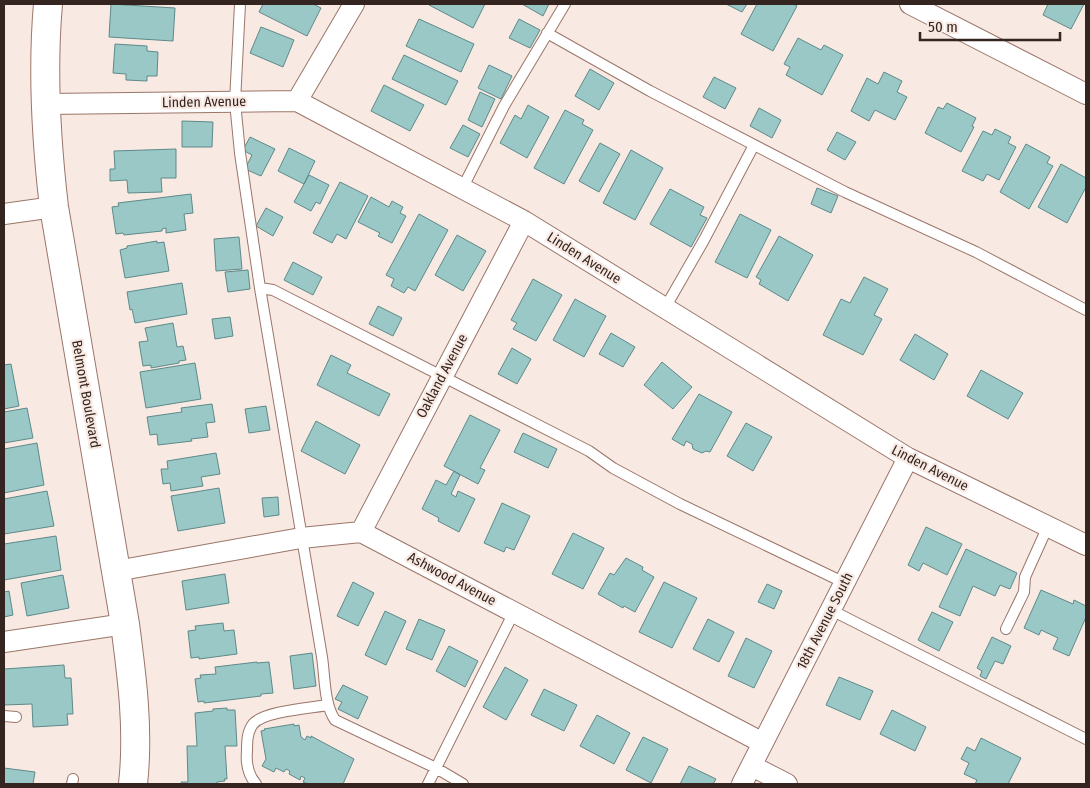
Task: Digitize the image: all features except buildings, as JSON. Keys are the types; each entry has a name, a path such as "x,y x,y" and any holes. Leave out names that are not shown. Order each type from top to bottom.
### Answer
{"street":[{"name":"Belmont Boulevard","path":"48,4 46,32 47,147 54,206 125,624 135,707 135,765 133,784"},
{"path":"297,101 354,4"},
{"path":"910,4 1086,94"},
{"name":"Linden Avenue","path":"46,104 297,101 524,221 908,458 1086,545"},
{"path":"4,214 54,206"},
{"name":"Oakland Avenue","path":"361,532 441,376 524,221"},
{"name":"18th Avenue South","path":"742,784 908,458"},
{"path":"116,571 301,538 361,532"},
{"name":"Ashwood Avenue","path":"361,532 763,743"},
{"path":"4,642 125,624"},
{"path":"752,766 787,784"}],"lane":[{"path":"240,4 234,102 260,288 322,657 328,705 335,720 436,768 463,784"},
{"path":"462,189 504,106 565,4"},
{"path":"547,32 650,91 845,192 976,252 1086,310"},
{"path":"665,308 704,240 754,145"},
{"path":"260,288 273,290 589,451 613,468 680,504 845,583"},
{"path":"1006,629 1024,592 1025,577 1048,526"},
{"path":"831,610 1086,739"},
{"path":"428,784 514,612"},
{"path":"256,784 250,773 246,754 248,737 254,724 266,716 328,705"},
{"path":"4,716 16,717"}]}
